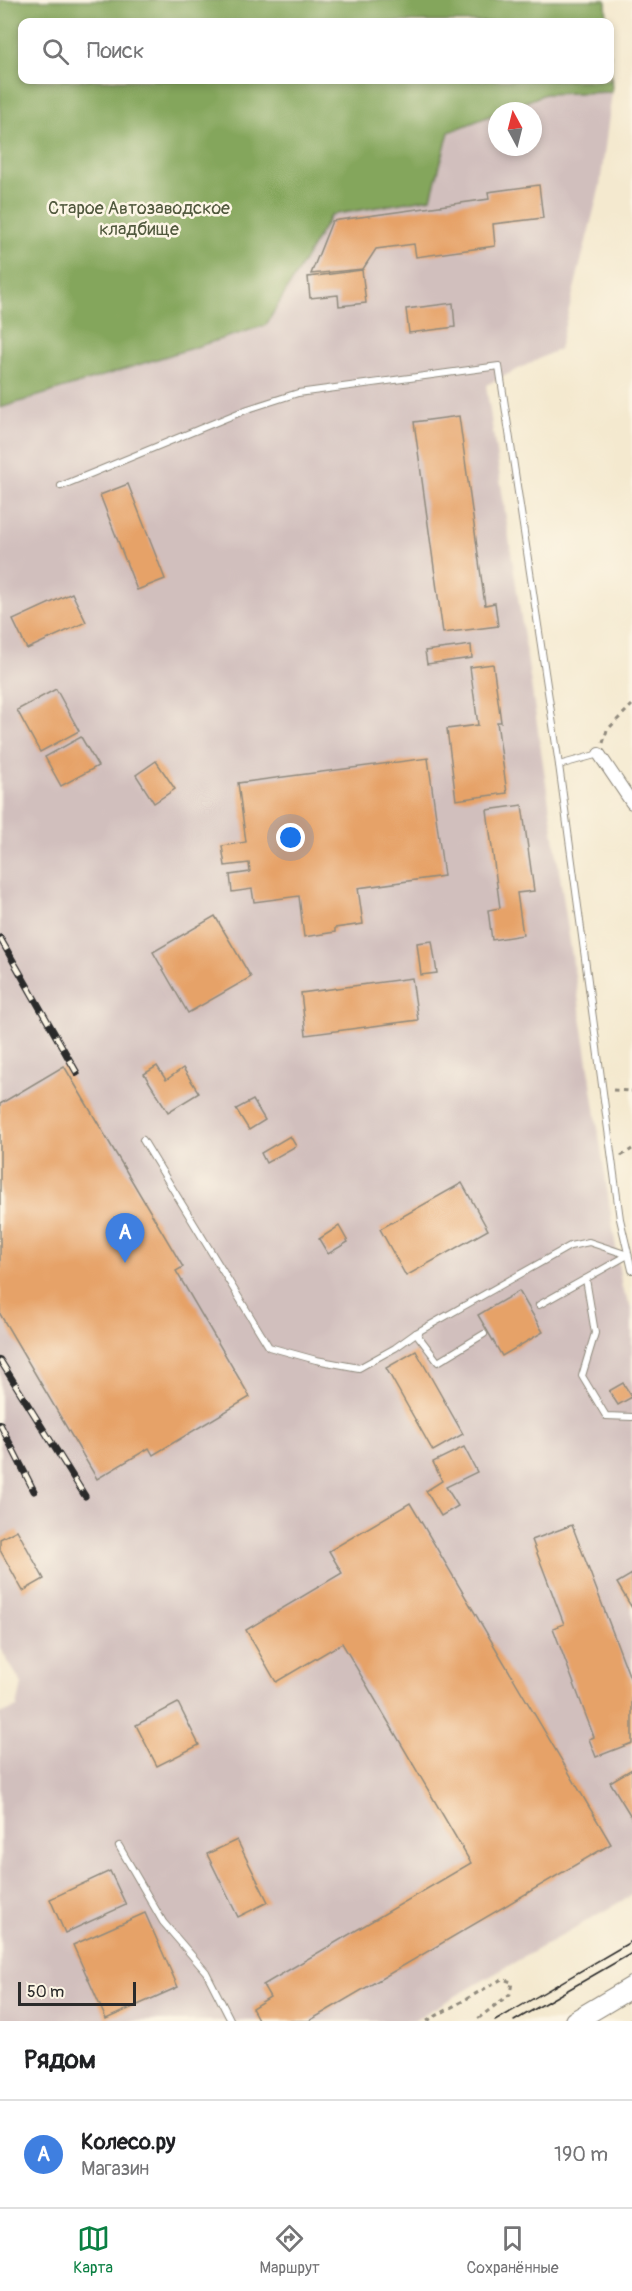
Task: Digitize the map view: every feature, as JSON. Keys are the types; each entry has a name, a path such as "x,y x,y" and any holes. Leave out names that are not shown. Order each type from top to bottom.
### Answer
{"main road":[{"path":"575,2021 632,1988"}],"street":[{"path":"600,754 632,803"}],"lane":[{"path":"61,486 248,409 298,393 499,366 559,765 618,1207 632,1270"},
{"path":"559,765 600,754"},
{"path":"143,1140 269,1347 316,1360 359,1368 570,1246 589,1242 628,1255"},
{"path":"539,1305 628,1255"},
{"path":"586,1279 595,1333 582,1376 606,1416 632,1417"},
{"path":"416,1333 438,1362 484,1334"},
{"path":"119,1846 163,1922 206,1972 231,2021"}],"path":[{"path":"600,754 607,730 632,705"},
{"path":"604,1090 632,1091"},
{"path":"427,2021 502,1979 512,1982 510,1994 475,2021"},
{"path":"628,2021 632,2019"}],"shaded area":[{"path":"612,92 600,186 559,349 486,385 622,1288 632,1308 632,1895 412,2021 0,2021 0,1714 17,1707 22,1684 0,1648 0,408 265,325 331,215 431,198 449,133 488,117 488,156 542,156 542,102 525,102 545,94"}],"green space":[{"name":"Старое Автозаводское кладбище","path":"0,0 606,0 607,18 18,18 18,84 612,84 612,92 545,94 525,102 488,102 488,117 449,132 431,198 331,215 266,325 0,408"}],"building":[{"path":"539,185 543,218 493,224 495,246 416,257 414,244 376,249 363,269 311,274 332,221 489,199 488,192"},
{"path":"362,270 366,303 339,306 338,295 310,298 308,277"},
{"path":"453,303 455,327 409,333 406,309"},
{"path":"459,416 485,605 495,603 498,626 443,633 414,422"},
{"path":"128,484 165,579 137,590 100,495"},
{"path":"72,593 86,622 27,649 13,620"},
{"path":"471,645 472,658 427,664 425,651"},
{"path":"493,664 501,722 497,722 507,793 456,800 447,729 478,725 470,667"},
{"path":"56,689 79,731 40,752 17,710"},
{"path":"81,737 98,766 61,786 45,757"},
{"path":"428,758 444,876 358,888 363,924 335,928 335,932 304,937 299,896 254,902 252,889 232,892 230,875 250,872 249,863 225,866 222,846 246,842 238,783"},
{"path":"156,761 175,789 154,803 136,775"},
{"path":"522,805 534,891 517,893 523,935 492,940 488,910 500,908 487,810"},
{"path":"215,916 251,977 188,1013 153,952"},
{"path":"432,941 437,973 421,975 417,943"},
{"path":"412,978 418,1020 306,1035 301,993"},
{"path":"64,1066 183,1267 176,1271 250,1397 153,1455 149,1448 97,1479 0,1314 0,1104"},
{"path":"157,1066 166,1080 183,1068 199,1093 168,1112 144,1074"},
{"path":"253,1100 265,1120 249,1130 236,1109"},
{"path":"290,1136 296,1146 266,1163 261,1153"},
{"path":"462,1183 488,1230 406,1276 380,1229"},
{"path":"339,1226 348,1242 328,1254 319,1239"},
{"path":"519,1291 543,1332 502,1356 478,1315"},
{"path":"416,1351 463,1434 433,1451 386,1368"},
{"path":"623,1383 632,1397 618,1405 609,1391"},
{"path":"464,1447 477,1472 446,1487 458,1506 441,1516 426,1491 442,1481 433,1462"},
{"path":"410,1503 611,1844 309,2021 259,2021 252,2008 270,1997 263,1985 471,1863 342,1643 276,1682 246,1630 342,1573 329,1551"},
{"path":"572,1525 632,1683 632,1743 596,1757 589,1739 594,1737 553,1628 564,1624 532,1540"},
{"path":"17,1530 44,1579 23,1591 0,1550 0,1539"},
{"path":"632,1574 632,1608 617,1583"},
{"path":"178,1703 199,1745 157,1766 136,1725"},
{"path":"632,1769 632,1818 610,1782"},
{"path":"237,1840 268,1902 238,1917 207,1854"},
{"path":"110,1871 126,1905 65,1933 50,1899"},
{"path":"145,1913 178,1987 106,2019 73,1945"}],"tram line":[{"path":"495,2021 632,1941"},
{"path":"514,2021 632,1953"}],"railway":[{"path":"0,938 77,1073"},
{"path":"0,1360 85,1496"},
{"path":"0,1424 34,1491"}],"place":[{"name":"Колесо.ру","path":"125,1263"}]}
